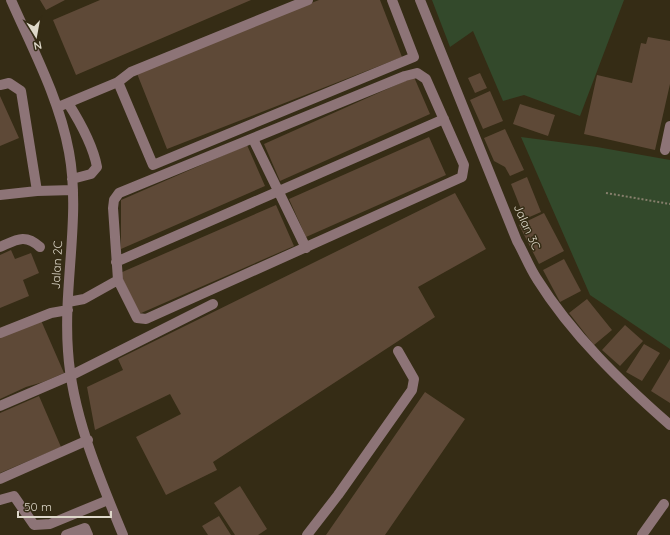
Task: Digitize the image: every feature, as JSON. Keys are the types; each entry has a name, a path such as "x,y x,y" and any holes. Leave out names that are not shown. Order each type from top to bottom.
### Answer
{"street":[{"name":"Jalan 2C","path":"11,0 58,107 69,152 73,190 68,306 68,351 80,418 108,500 123,535"},
{"path":"58,107 118,82 130,72 308,0"},
{"path":"118,82 153,164 414,57 392,0"},
{"name":"Jalan 3C","path":"420,0 517,241 536,278 558,309 591,349 641,400 670,425"},
{"path":"417,74 426,79 464,165 462,177 146,319 137,318 118,280 113,208 114,200 119,193 252,138 405,76 417,74"},
{"path":"0,85 9,83 21,91 37,191"},
{"path":"68,103 81,125 96,159 97,167 92,174 72,180"},
{"path":"116,262 444,119"},
{"path":"664,150 670,126"},
{"path":"252,138 306,248"},
{"path":"0,194 73,190"},
{"path":"0,247 26,238 32,240 40,247"},
{"path":"0,333 84,299 118,280"},
{"path":"0,406 72,375 213,304"},
{"path":"307,535 338,495 412,390 414,379 398,351"},
{"path":"0,479 88,440"},
{"path":"0,500 14,496 34,526 50,524 108,500"},
{"path":"642,535 664,504"},
{"path":"66,535 84,528 88,535"}],"path":[{"path":"606,193 670,204"}],"green space":[{"path":"432,0 624,0 580,116 524,95 503,101 473,31 450,47"},
{"path":"521,137 597,147 670,160 670,349 590,295"}],"building":[{"path":"40,0 65,0 46,10"},
{"path":"100,0 251,0 76,75 53,20"},
{"path":"319,0 380,0 402,57 167,149 136,71"},
{"path":"648,37 670,41 670,84 655,150 584,134 597,75 632,83 641,43 646,44"},
{"path":"480,73 487,88 475,93 468,78"},
{"path":"414,77 430,114 280,181 264,144"},
{"path":"490,91 503,121 483,129 470,100"},
{"path":"0,96 19,138 0,146"},
{"path":"520,104 555,115 548,136 513,124"},
{"path":"505,129 524,170 510,176 505,167 494,161 484,138"},
{"path":"429,137 446,175 306,237 289,199"},
{"path":"247,145 265,186 121,249 121,200"},
{"path":"527,177 541,212 525,219 511,184"},
{"path":"455,193 486,249 418,287 435,317 213,462 217,470 166,495 136,437 181,414 170,394 95,430 87,387 123,370 118,359"},
{"path":"276,205 294,246 139,314 120,273"},
{"path":"544,213 564,251 539,264 519,225"},
{"path":"11,250 15,259 31,253 39,273 23,280 29,296 0,308 0,255"},
{"path":"564,259 581,291 560,302 543,270"},
{"path":"587,299 612,330 594,345 569,313"},
{"path":"40,318 64,373 26,387 0,399 0,335"},
{"path":"625,325 643,341 620,366 602,350"},
{"path":"644,344 660,353 642,381 626,372"},
{"path":"670,359 670,403 651,391"},
{"path":"425,392 465,419 385,535 326,535"},
{"path":"39,396 61,447 0,473 0,413"},
{"path":"240,486 267,529 258,535 235,535 214,503"},
{"path":"219,516 231,535 208,535 202,526"}]}
